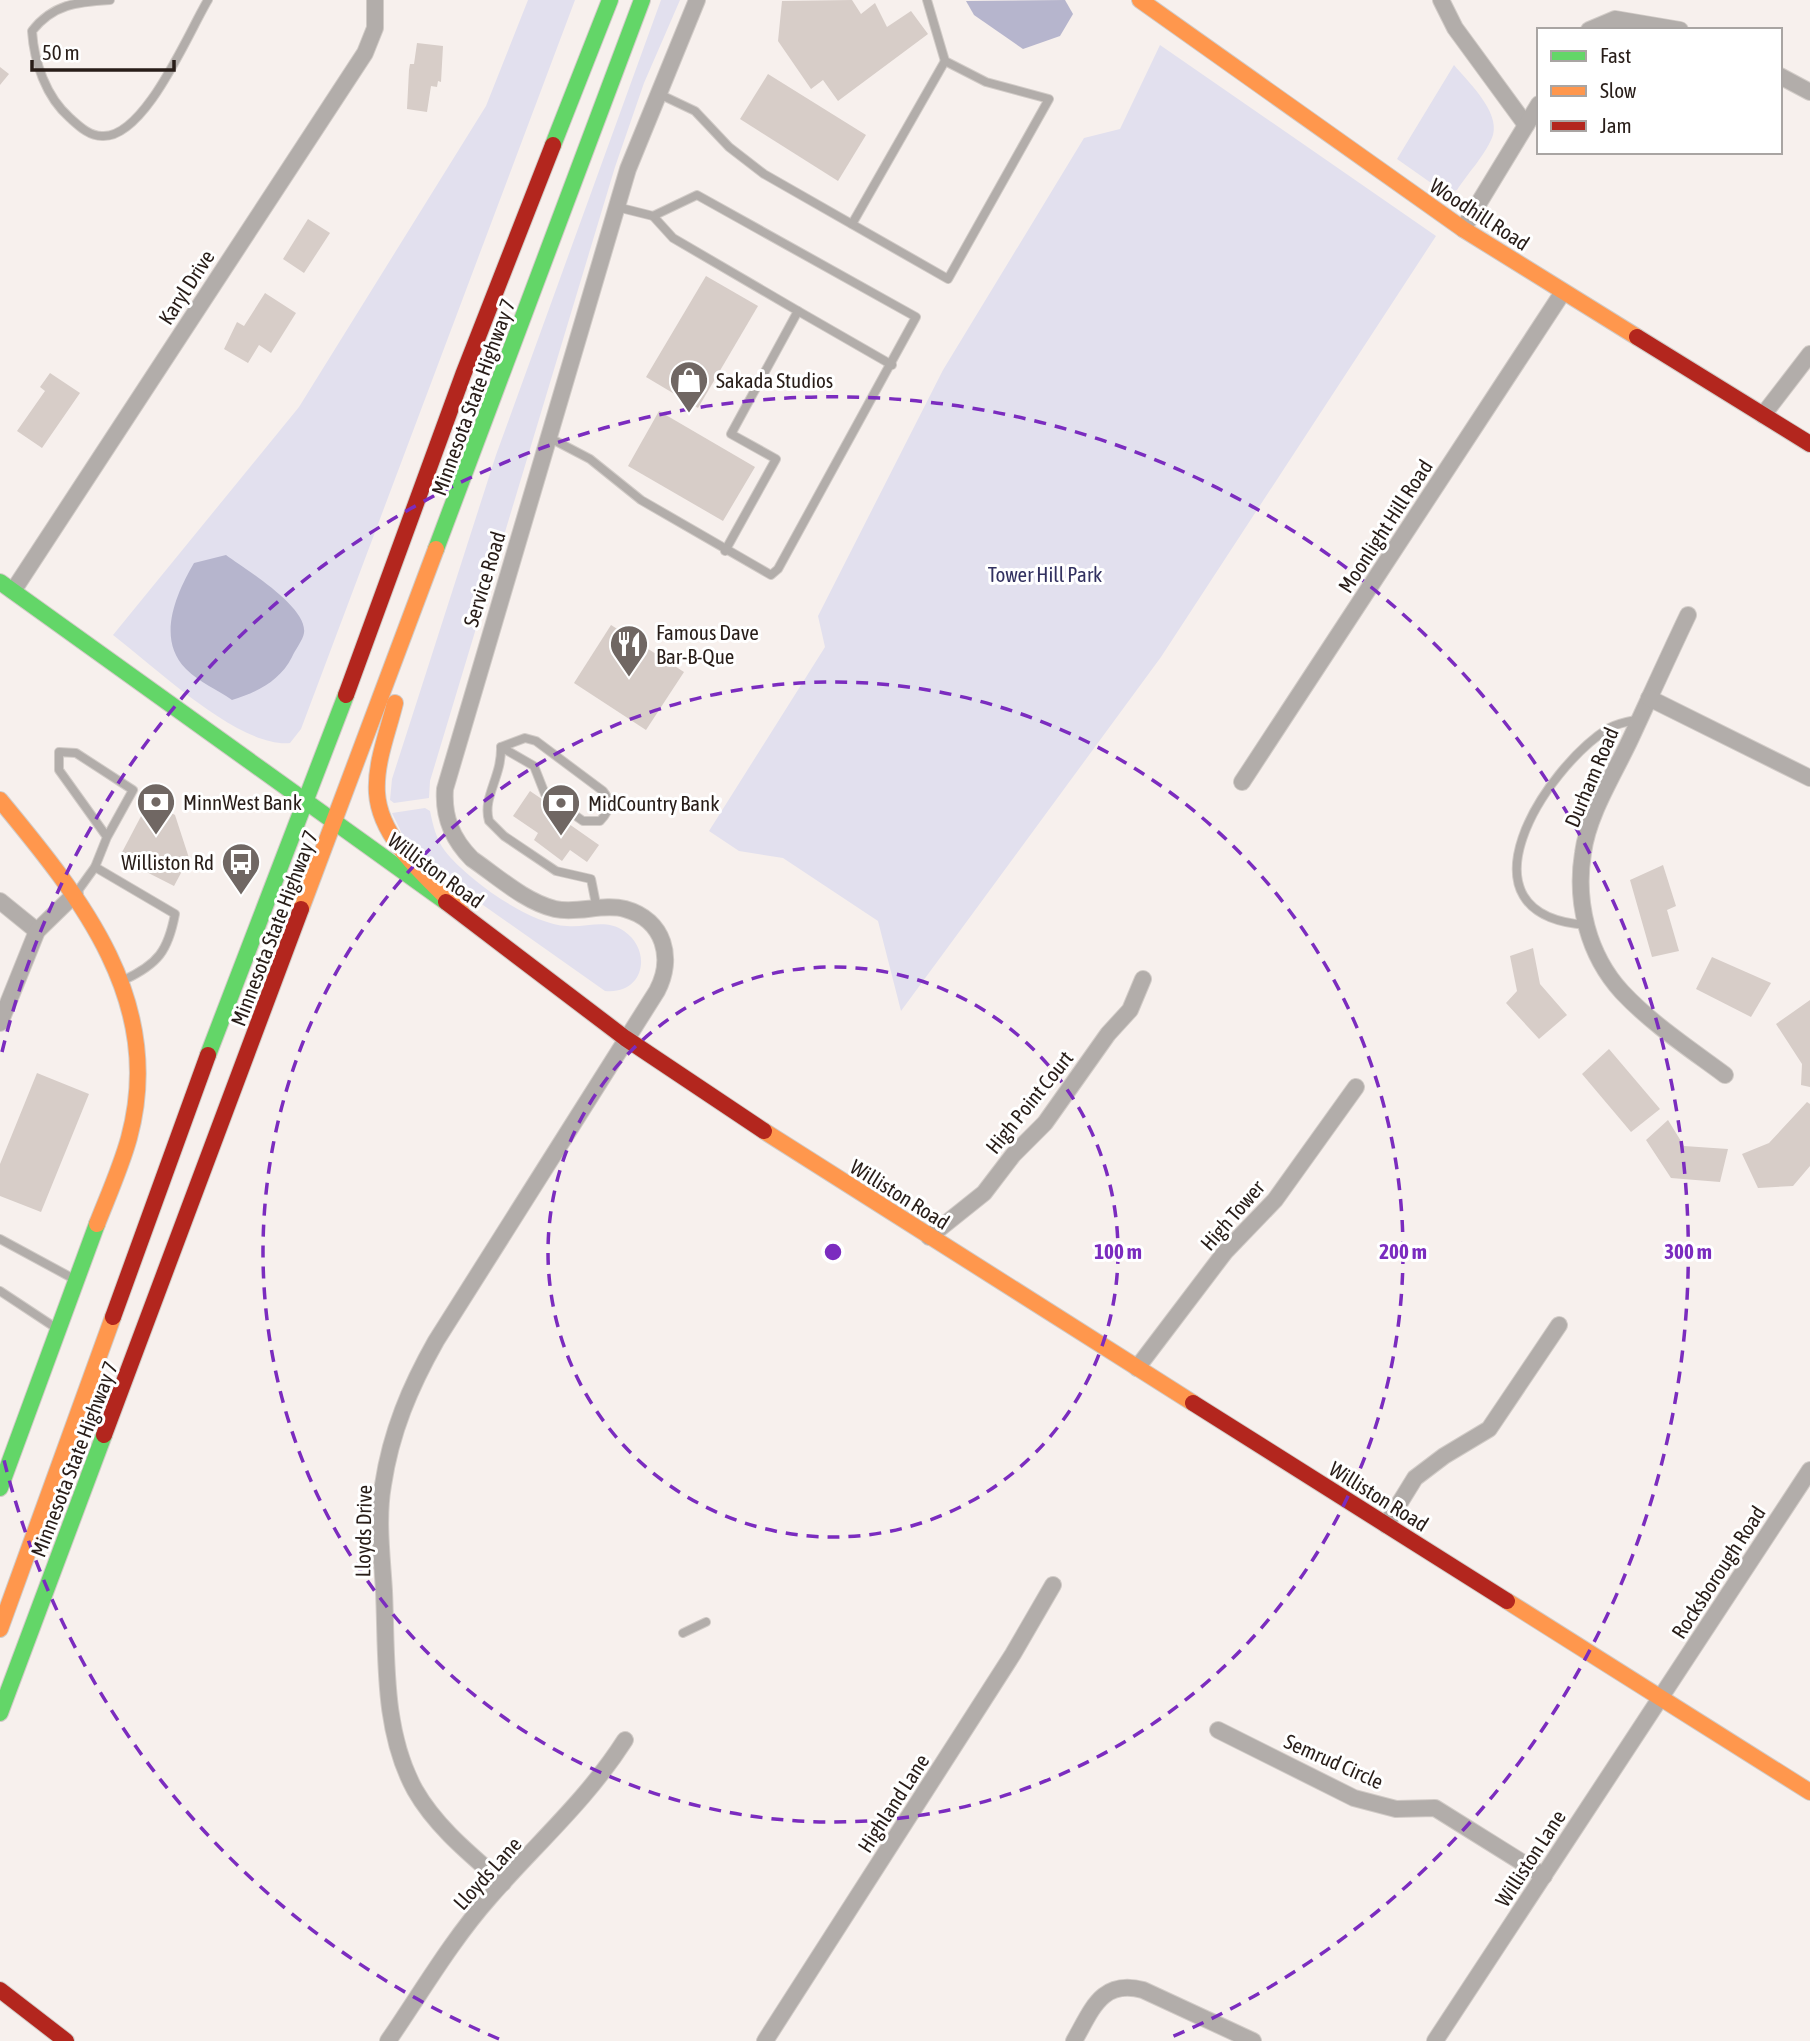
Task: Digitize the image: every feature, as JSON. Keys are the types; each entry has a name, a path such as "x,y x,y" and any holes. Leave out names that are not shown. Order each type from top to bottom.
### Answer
{"main road":[{"name":"Minnesota State Highway 7","path":"0,1629 192,1098 307,801 463,375 610,0"},
{"name":"Minnesota State Highway 7","path":"0,1713 336,824 642,0"},
{"name":"Woodhill Road","path":"1140,0 1463,229 1810,444"},
{"path":"0,606 6,586"},
{"name":"Williston Road","path":"6,586 463,914 625,1038 821,1169 1810,1793"},
{"path":"416,609 380,771 377,793 380,813 391,835 463,914"},
{"path":"0,800 95,923 122,981 136,1032 136,1107 129,1138 0,1488"},
{"path":"0,1990 66,2041"}],"street":[{"name":"Karyl Drive","path":"6,586 365,53 375,29 376,0"},
{"name":"Service Road","path":"625,1038 664,978 667,952 660,936 626,909 570,911 538,903 463,850 454,836 444,804 460,734 617,207 657,93 697,0"},
{"path":"1441,0 1455,28 1526,125"},
{"path":"1594,28 1615,19 1668,28"},
{"path":"1782,77 1810,92"},
{"path":"1463,229 1537,107"},
{"name":"Moonlight Hill Road","path":"1242,782 1563,292"},
{"path":"1763,415 1810,354"},
{"name":"Durham Road","path":"1688,615 1595,815 1583,852 1580,889 1586,925 1599,960 1621,991 1647,1016 1726,1075"},
{"path":"1649,698 1810,778"},
{"path":"0,1023 37,932 75,894"},
{"path":"0,901 37,932"},
{"name":"High Point Court","path":"929,1237 984,1193 1013,1154 1045,1123 1108,1034 1130,1010 1143,979"},
{"name":"Lloyds Drive","path":"503,1883 431,1814 415,1789 396,1741 389,1690 381,1540 382,1488 393,1435 411,1386 436,1340 625,1038"},
{"name":"High Tower","path":"1137,1368 1225,1252 1289,1181 1356,1087"},
{"path":"1386,1525 1415,1478 1489,1429 1559,1325"},
{"name":"Rocksborough Road","path":"1661,1698 1810,1469"},
{"name":"Highland Lane","path":"765,2041 1013,1654 1053,1585"},
{"name":"Williston Lane","path":"1435,2041 1661,1698"},
{"name":"Semrud Circle","path":"1218,1730 1354,1798 1396,1808 1435,1808 1544,1876"},
{"name":"Lloyds Lane","path":"388,2041 449,1951 503,1883 576,1808 625,1740"},
{"path":"1074,2041 1098,2000 1111,1990 1127,1986 1254,2041"}],"lane":[{"path":"110,0 58,7 43,18 32,32 37,62 55,100 86,131 104,137 121,131 135,120 169,70 208,0"},
{"path":"852,224 945,61 927,0"},
{"path":"657,93 695,111 729,147 764,174 948,279 1049,99 986,82 945,61"},
{"path":"548,437 590,459 641,500 725,551 771,575 778,569 916,317 697,195 653,216"},
{"path":"617,207 653,216 673,238 892,365"},
{"path":"725,551 776,458 731,434 798,311"},
{"path":"1586,925 1561,923 1541,915 1523,900 1517,877 1519,850 1529,817 1548,786 1577,753 1611,727 1640,719"},
{"path":"514,739 536,741 603,791 609,798 607,815 600,821 583,821 545,794 534,766 501,747 514,739"},
{"path":"501,747 502,765 487,801 489,821 504,836 556,871 592,879 597,909"},
{"path":"75,894 95,867 107,837 133,790 76,753 59,752 59,770 107,837"},
{"path":"95,867 175,914 170,939 152,967 122,981"},
{"path":"0,1239 76,1280"},
{"path":"0,1292 58,1329"},
{"path":"684,1633 706,1622"}],"green space":[{"path":"528,0 575,0 301,729 290,743 269,741 247,733 198,703 113,635 299,407 486,106"},
{"path":"661,0 680,0 644,83 615,167 430,781 429,798 394,803 390,800 392,779 496,455"},
{"name":"Tower Hill Park","path":"1160,45 1436,236 1161,657 901,1011 878,921 783,858 739,851 709,831 825,647 818,616 943,370 1084,138 1120,129"},
{"path":"1454,65 1481,97 1492,116 1494,126 1486,149 1457,190 1444,192 1397,159"},
{"path":"425,808 430,811 437,837 445,851 468,875 500,899 535,918 552,923 567,926 603,924 624,931 639,949 640,970 636,979 618,990 605,991 483,905 404,838 392,813"}],"water":[{"path":"1065,0 1073,14 1060,36 1023,49 974,15 966,1"},
{"path":"226,555 286,601 303,623 304,633 281,673 258,690 232,700 186,669 172,644 171,630 176,602 194,563"}],"building":[{"path":"852,0 861,14 875,3 887,27 911,11 928,34 838,101 823,80 811,89 778,41 782,1"},
{"path":"417,43 443,46 441,82 438,81 437,87 431,86 427,112 407,109 409,70 410,64 414,64"},
{"path":"0,67 9,74 0,85"},
{"path":"768,74 866,135 838,181 740,119"},
{"path":"308,219 330,233 304,273 283,259"},
{"path":"706,276 758,306 698,408 646,377"},
{"path":"265,293 296,313 271,353 259,345 248,363 224,349 237,322 244,326"},
{"path":"50,373 80,393 42,448 17,431 45,391 40,387"},
{"path":"659,411 755,467 723,521 628,466"},
{"name":"Famous Dave Bar-B-Que","path":"611,625 684,672 646,730 574,683"},
{"name":"MidCountry Bank","path":"530,791 552,806 549,810 599,845 587,862 570,850 562,861 534,840 538,833 513,816"},
{"name":"MinnWest Bank","path":"149,801 175,815 189,858 174,886 119,858"},
{"path":"1663,865 1676,906 1667,910 1679,951 1652,957 1630,880"},
{"path":"1533,948 1540,984 1567,1015 1539,1039 1506,1003 1517,991 1510,956"},
{"path":"1712,957 1771,983 1751,1017 1696,989"},
{"path":"1810,1000 1810,1087 1801,1085 1802,1064 1776,1024"},
{"path":"1609,1049 1660,1109 1631,1132 1582,1074"},
{"path":"37,1073 89,1094 41,1212 0,1196 0,1164"},
{"path":"1807,1102 1810,1104 1810,1166 1793,1186 1758,1188 1742,1154 1769,1143"},
{"path":"1668,1120 1684,1146 1728,1149 1720,1182 1671,1178 1646,1140"}],"traffic: fast":[{"path":"553,145 610,0"},
{"path":"436,549 642,0"},
{"path":"0,582 446,902"},
{"path":"208,1055 346,695"},
{"path":"0,1488 97,1224"},
{"path":"0,1713 104,1435"}],"traffic: slow":[{"path":"1140,0 1463,229 1637,337"},
{"path":"301,909 436,549"},
{"path":"395,703 378,770 377,793 380,811 397,844 463,914"},
{"path":"0,800 60,875 86,914 109,955 126,997 136,1042 137,1088 126,1149 97,1224"},
{"path":"764,1131 1193,1403"},
{"path":"0,1629 113,1317"},
{"path":"1507,1601 1810,1792"}],"traffic: jam":[{"path":"346,695 463,375 553,145"},
{"path":"1637,337 1810,444"},
{"path":"446,902 625,1038 764,1131"},
{"path":"104,1435 301,909"},
{"path":"113,1317 208,1055"},
{"path":"1193,1403 1507,1601"},
{"path":"0,1990 66,2041"}],"place":[{"name":"Sakada Studios","path":"689,414"},
{"name":"Famous Dave Bar-B-Que","path":"629,678"},
{"name":"MinnWest Bank","path":"156,836"},
{"name":"MidCountry Bank","path":"561,837"},
{"name":"Williston Rd","path":"241,896"}]}
